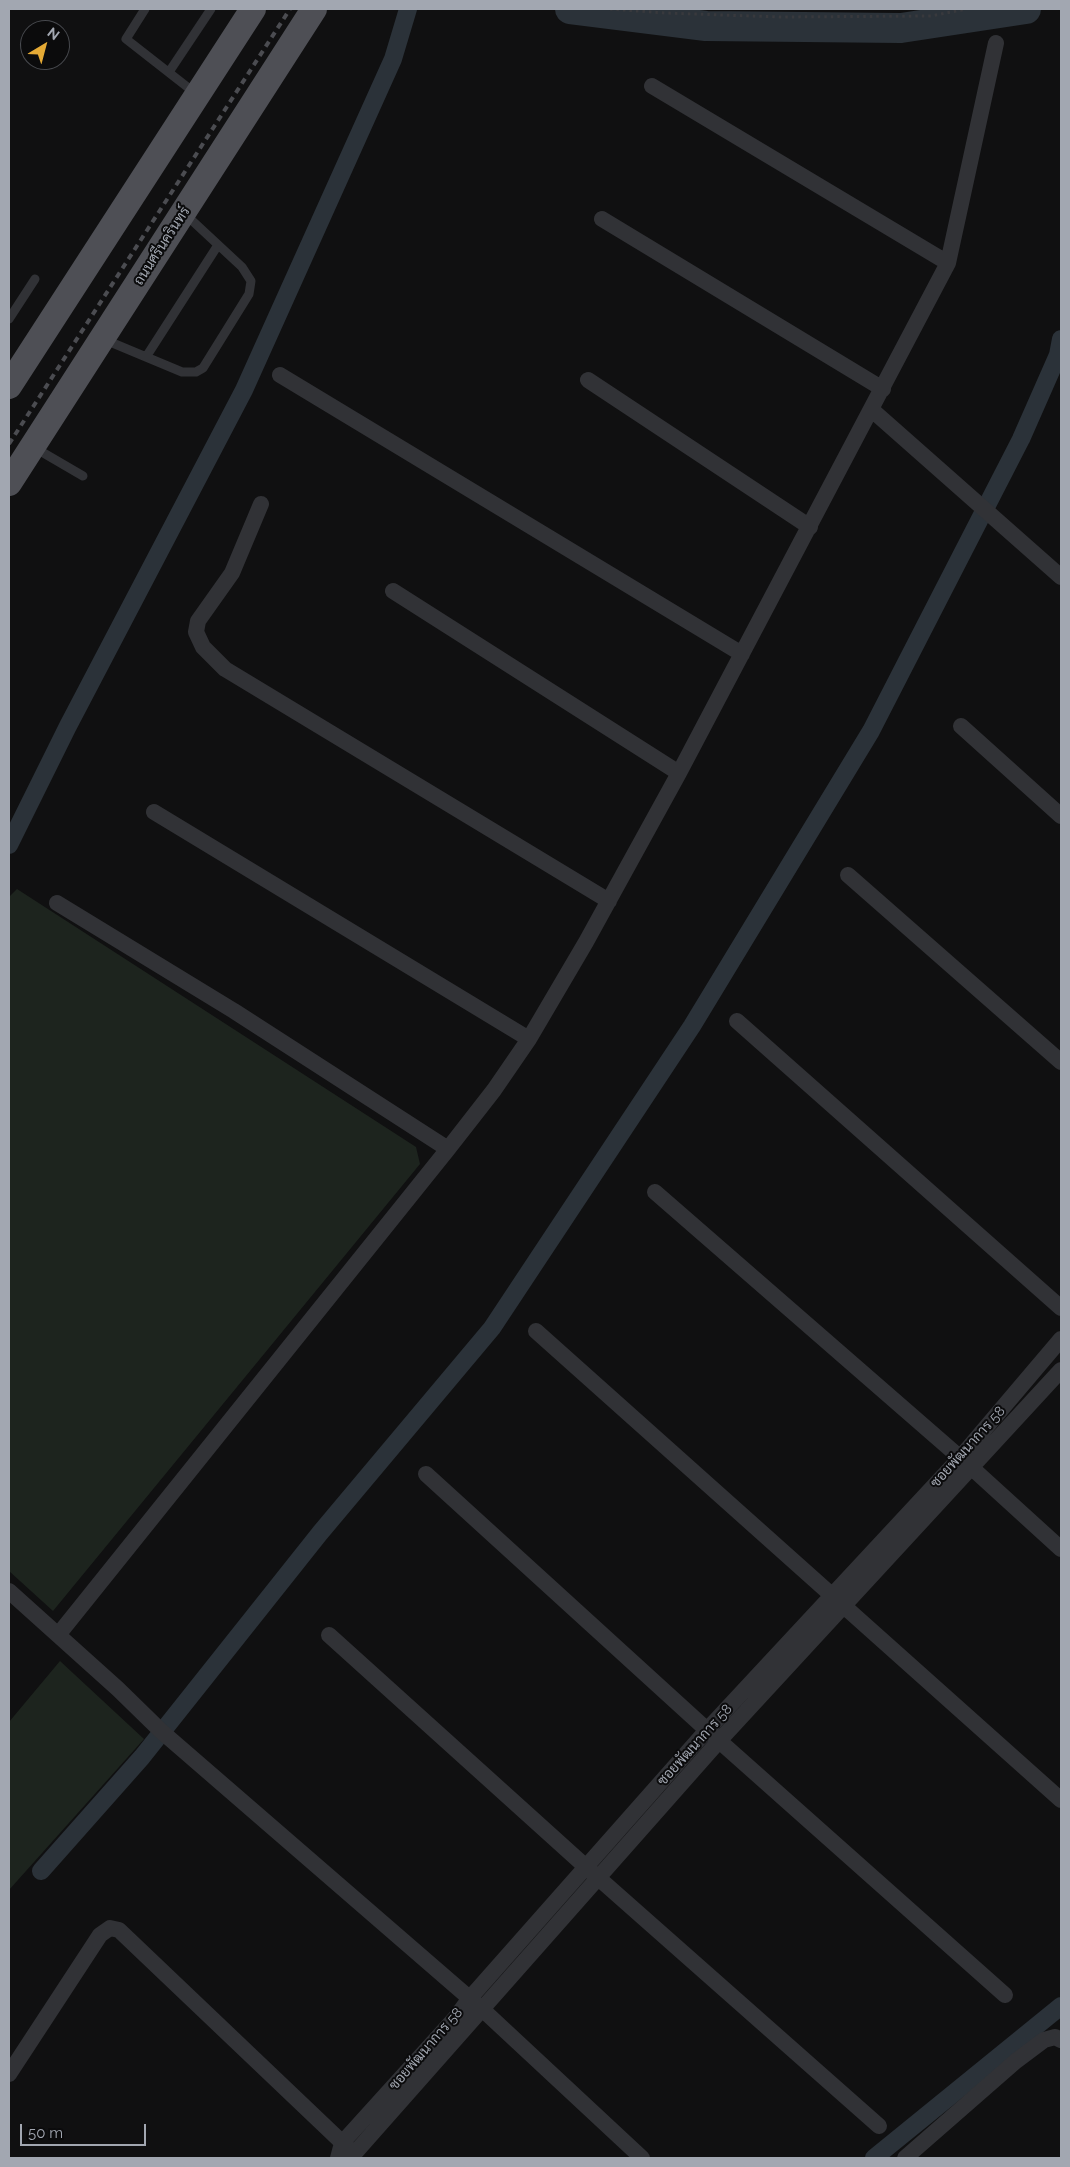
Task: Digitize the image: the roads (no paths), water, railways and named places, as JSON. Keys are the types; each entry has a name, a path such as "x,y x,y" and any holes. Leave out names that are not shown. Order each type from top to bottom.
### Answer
{"main road":[{"path":"9,386 253,9"},
{"name":"ถนนศรีนครินทร์","path":"9,483 314,9"}],"street":[{"path":"58,1635 448,1149 494,1090 529,1039 679,773 948,263 996,43"},
{"path":"652,86 948,263"},
{"path":"602,220 883,389"},
{"path":"280,375 742,654"},
{"path":"588,380 810,527"},
{"path":"872,410 1061,577"},
{"path":"261,504 232,573 198,621 196,632 203,647 225,669 609,900"},
{"path":"393,591 679,773"},
{"path":"961,726 1061,816"},
{"path":"154,812 529,1039"},
{"path":"848,875 1061,1062"},
{"path":"57,903 234,1011 448,1149"},
{"path":"736,1021 1061,1308"},
{"path":"655,1192 966,1463 1061,1549"},
{"path":"536,1331 1061,1800"},
{"name":"ซอยพัฒนาการ 58","path":"966,1463 1061,1340"},
{"name":"ซอยพัฒนาการ 58","path":"348,2154 456,2017 476,2004 713,1735 966,1463 1061,1370"},
{"path":"426,1474 713,1735 1005,1995"},
{"path":"9,1590 168,1737 476,2004 642,2158"},
{"path":"330,1635 592,1872 880,2126"},
{"path":"9,2074 100,1935 110,1928 119,1930 348,2154"},
{"path":"913,2156 1016,2062 1044,2040 1055,2037 1061,2040"}],"lane":[{"path":"145,9 126,39 198,95"},
{"path":"169,72 211,9"},
{"path":"103,339 182,372 196,372 203,368 249,294 251,281 242,267 183,213"},
{"path":"146,357 218,245"},
{"path":"9,319 36,279"},
{"path":"32,447 83,476"}],"waterway":[{"path":"9,845 68,726 244,390 393,59 408,9"},
{"path":"570,9 706,26 901,28 1026,9"},
{"path":"41,1871 142,1757 320,1533 492,1328 692,1026 871,731 1021,439 1058,355 1061,339"},
{"path":"874,2158 1061,2006"}],"railway":[{"path":"9,444 290,9"}]}
